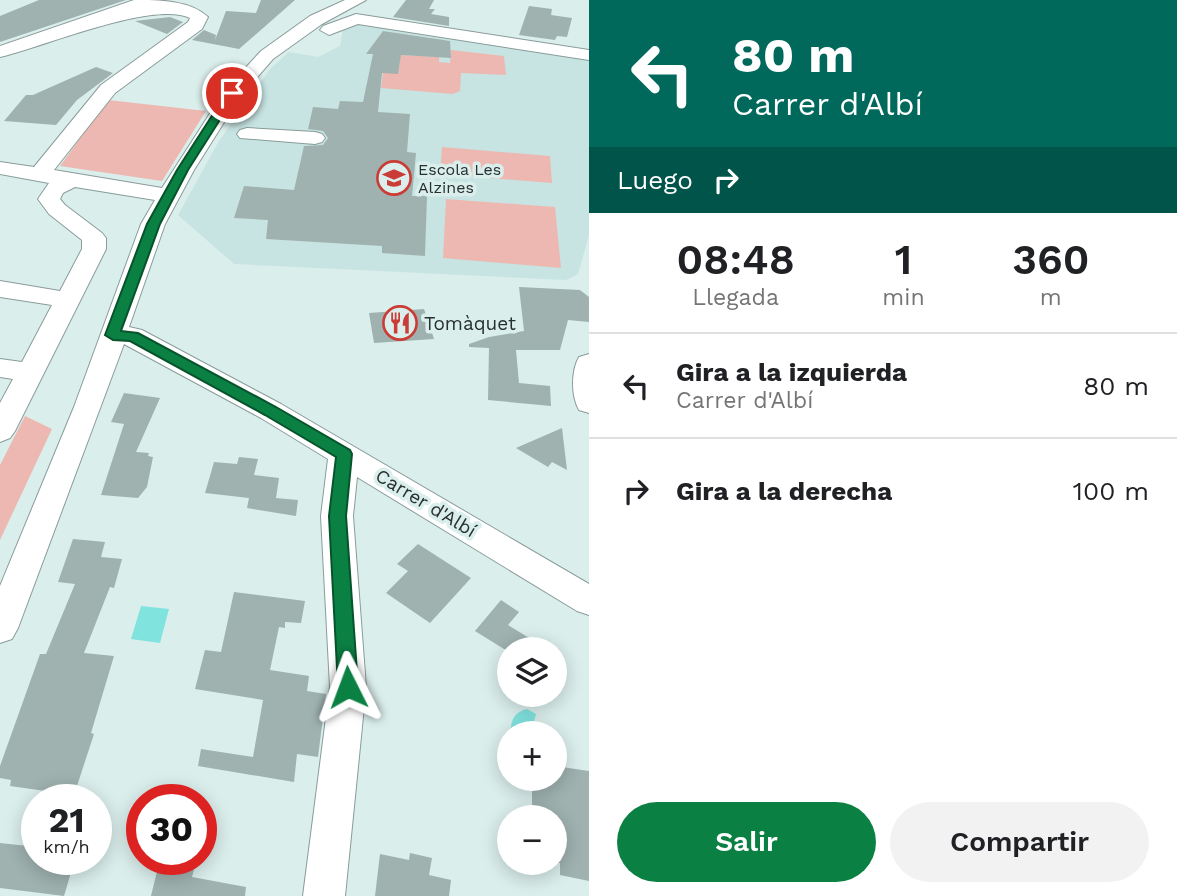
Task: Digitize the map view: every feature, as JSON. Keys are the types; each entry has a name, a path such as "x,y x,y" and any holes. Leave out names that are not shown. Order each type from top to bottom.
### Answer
{"street":[{"path":"0,628 88,407 153,224 232,93 267,55 296,32 358,0"},
{"path":"0,52 134,5 162,2 199,4 200,17 196,25 108,89 40,174"},
{"path":"296,32 324,33 356,19 589,55"},
{"path":"247,134 315,138"},
{"path":"0,168 169,196"},
{"path":"0,430 94,249 94,238 82,225 53,207 49,199 54,189 73,180"},
{"path":"0,289 68,300"},
{"name":"Carrer d'Albí","path":"113,335 133,336 271,411 589,601"},
{"path":"589,363 589,403"},
{"path":"0,368 30,373"},
{"path":"324,896 348,687 337,516 344,454"}],"shaded area":[{"name":"Escola Les Alzines","path":"349,25 589,56 589,235 578,274 566,280 234,264 178,215 219,141 270,69 289,52 318,57 340,46 343,29"},
{"path":"451,50 504,56 506,75 461,73 460,91 453,94 381,88 383,73 398,73 401,55 439,57 439,62 450,63"},
{"path":"108,100 206,111 162,181 60,166"},
{"path":"442,147 550,156 552,183 440,174"},
{"path":"446,199 555,207 561,268 443,258"},
{"path":"25,416 52,429 0,540 0,465"}],"water":[{"path":"141,606 169,609 160,643 131,639"},
{"path":"527,709 536,714 534,721 513,721 519,712"}],"building":[{"path":"39,0 126,0 0,42 0,16"},
{"path":"261,0 295,0 239,49 192,40 204,30 216,35 215,40 226,11 256,13"},
{"path":"406,0 434,0 429,9 435,9 431,14 449,17 449,26 393,17"},
{"path":"529,6 552,9 551,15 572,18 567,37 557,36 555,40 519,35"},
{"path":"170,17 183,22 167,34 135,21"},
{"path":"383,31 450,41 451,58 401,55 398,74 382,73 378,112 410,114 407,152 416,153 412,196 427,196 425,256 382,253 382,246 266,239 268,220 234,218 244,186 294,190 304,146 323,145 328,138 323,131 308,129 313,107 338,109 340,101 363,102 373,54 366,54"},
{"path":"96,67 113,73 77,100 56,125 4,121 26,95 33,95"},
{"path":"519,287 580,290 589,297 589,322 568,320 560,350 516,350 519,383 550,386 551,406 488,400 489,348 469,347 469,344 489,337 524,331"},
{"name":"Tomàquet","path":"424,309 434,339 374,343 369,313"},
{"path":"124,393 160,398 136,452 149,453 148,456 153,457 147,487 138,498 101,495 124,424 111,422"},
{"path":"562,428 567,470 552,462 548,467 516,448"},
{"path":"239,457 258,459 254,475 279,478 276,498 298,500 296,516 247,508 249,498 205,493 214,462 237,464"},
{"path":"73,539 105,542 101,557 122,559 114,588 110,587 84,653 114,656 78,784 10,786 11,780 0,778 0,766 40,654 46,654 75,584 58,582"},
{"path":"418,544 471,578 430,623 386,593 408,571 397,564"},
{"path":"234,592 305,601 301,623 285,622 285,628 279,627 270,670 309,676 307,691 326,694 318,757 297,754 294,782 198,766 201,749 253,757 263,700 195,689 205,650 221,652"},
{"path":"501,600 519,612 508,625 528,637 497,637 497,645 475,631"},
{"path":"567,768 589,771 589,881 560,875 567,875 567,805 532,805 532,791 567,791"},
{"path":"0,843 21,845 21,875 70,875 64,896 0,888"},
{"path":"410,853 432,858 429,875 451,880 449,896 375,896 380,854 409,860"},
{"path":"156,875 193,875 246,887 245,896 151,896"}],"place":[{"name":"Escola Les Alzines","path":"394,178"},
{"name":"Tomàquet","path":"400,323"}],"route":[{"path":"232,93 183,170 153,224 113,335 133,336 344,454 337,516 348,687"}]}
